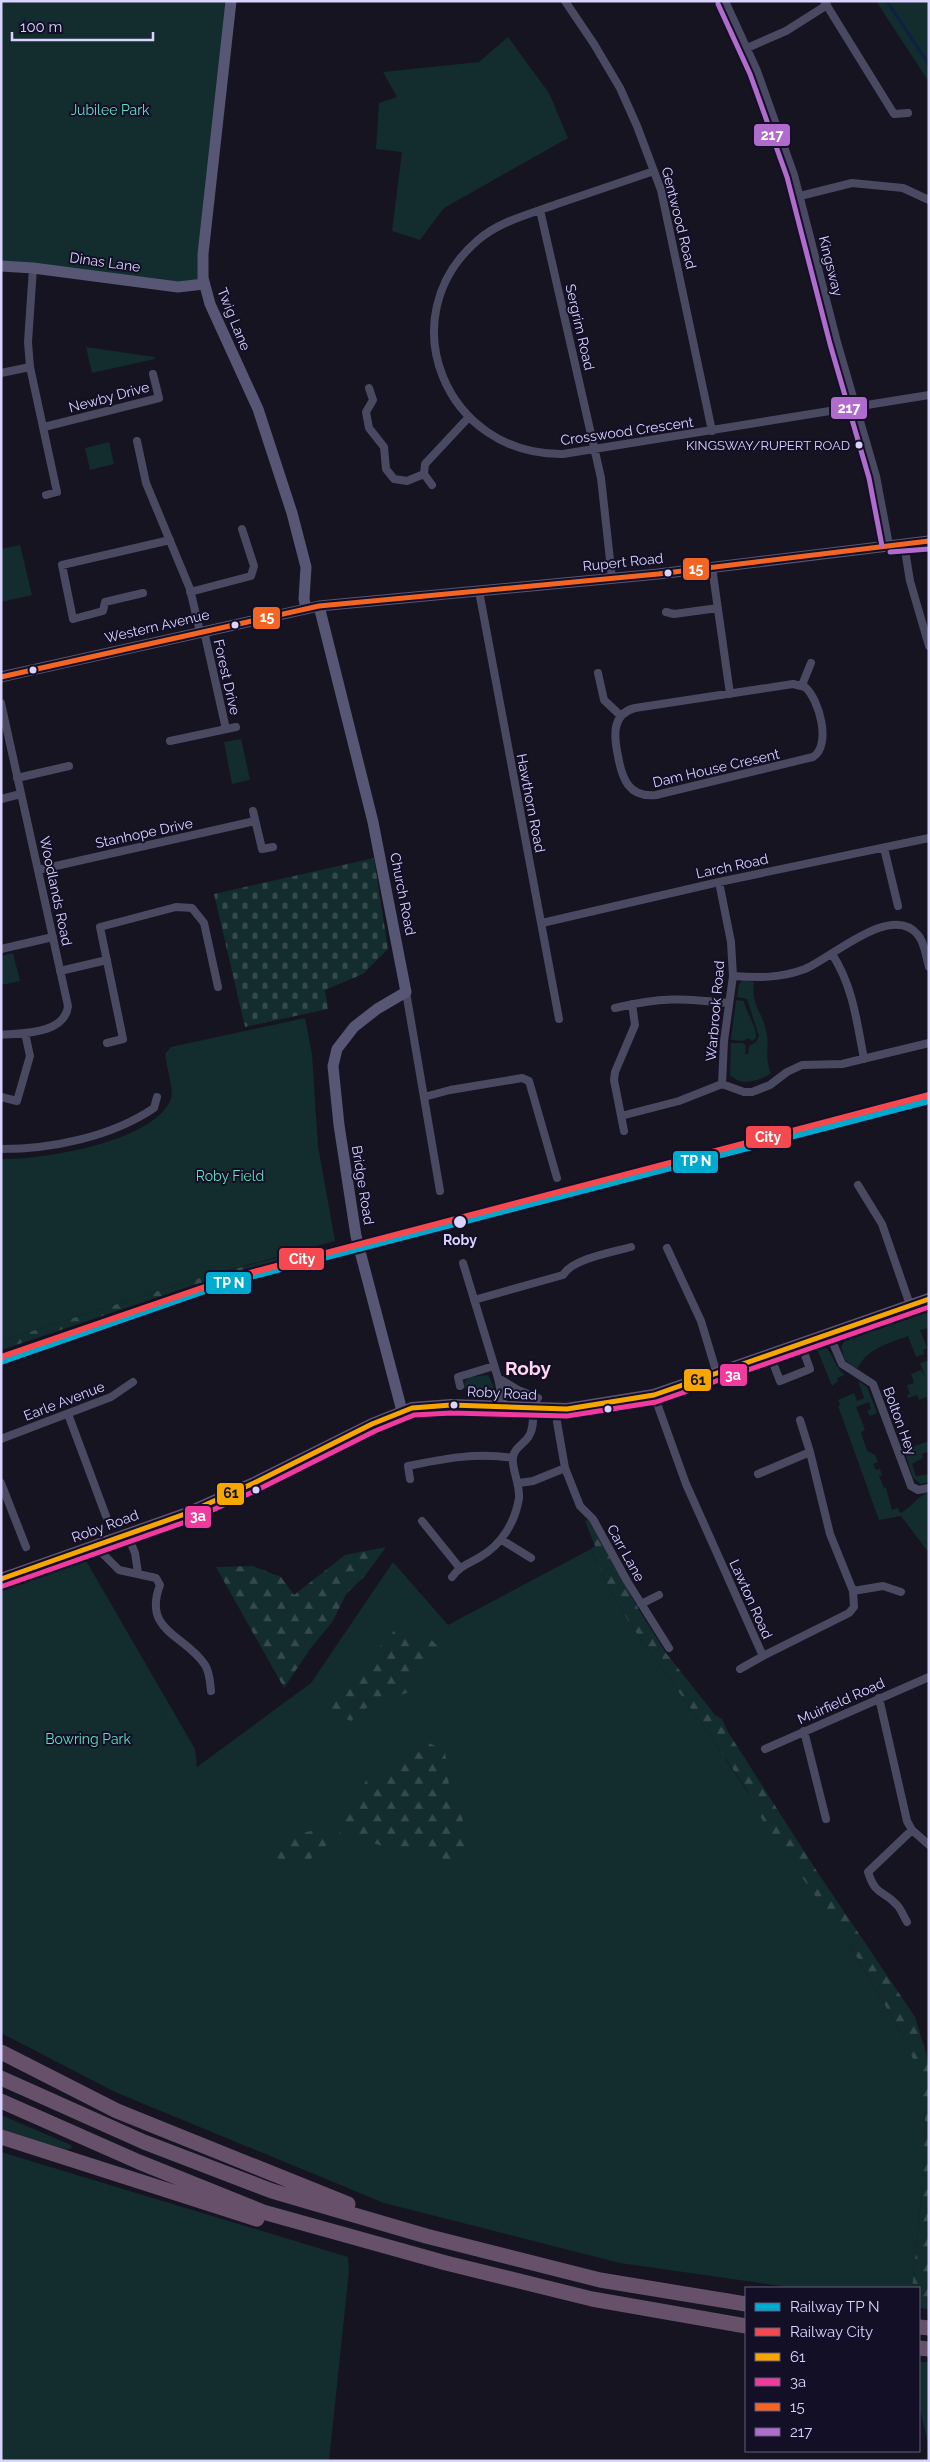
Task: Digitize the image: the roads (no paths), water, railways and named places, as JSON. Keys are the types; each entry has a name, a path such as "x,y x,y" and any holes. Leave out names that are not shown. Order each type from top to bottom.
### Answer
{"highway":[{"path":"1,2052 117,2111 426,2236"},
{"path":"1,2078 144,2142 272,2191 426,2236 600,2280 745,2304"},
{"path":"1,2101 139,2162 263,2212 446,2263"},
{"path":"1,2137 255,2218 592,2299 745,2326"}],"main road":[{"name":"Roby Road","path":"1,1579 185,1514 254,1483 402,1410 424,1406 504,1408 536,1404 594,1406 654,1395 929,1299"}],"street":[{"name":"Twig Lane","path":"231,1 202,254 204,284 210,304 258,409 272,446 303,554 306,608"},
{"name":"Gentwood Road","path":"565,1 594,44 620,88 654,172 668,217 712,431"},
{"name":"Kingsway","path":"725,1 747,48 800,196 876,476 889,545"},
{"path":"747,48 786,31 825,3 894,114 908,113"},
{"name":"Crosswood Crescent","path":"654,172 540,210 502,225 478,240 458,261 442,293 435,320 436,354 448,390 468,418 497,440 528,452 563,454 929,395"},
{"path":"800,196 852,183 903,188 929,200"},
{"name":"Sergrim Road","path":"540,210 596,450 602,485 612,578"},
{"name":"Dinas Lane","path":"1,266 33,268 178,287 204,284"},
{"path":"33,268 28,342 30,367 57,492 46,495"},
{"path":"1,373 30,367"},
{"name":"Newby Drive","path":"44,427 159,398 153,374"},
{"path":"369,388 373,400 366,412 369,428 384,447 386,469 394,479 407,481 424,474"},
{"path":"424,474 428,460 468,418"},
{"name":"Forest Drive","path":"137,441 146,483 190,592 202,631 226,728"},
{"path":"424,474 432,485"},
{"path":"190,592 251,576 254,566 242,529"},
{"path":"143,593 105,602 103,611 73,619 62,565 170,540"},
{"name":"Rupert Road","path":"319,606 712,568 889,545 929,542"},
{"path":"904,544 910,581 929,646"},
{"path":"712,568 730,694"},
{"name":"Hawthorn Road","path":"479,591 559,1019"},
{"name":"Western Avenue","path":"1,677 319,606"},
{"name":"Church Road","path":"319,606 373,822 406,992 440,1190"},
{"path":"666,612 674,614 718,608"},
{"path":"598,674 604,700 621,716 636,708 788,685 802,685 811,663"},
{"name":"Dam House Cresent","path":"621,716 614,734 622,777 633,791 645,796 656,795 805,760 817,755 822,748 823,739 816,702 808,689 802,685"},
{"name":"Woodlands Road","path":"1,703 68,1006 65,1018 55,1026 1,1035"},
{"name":"Forest Drive","path":"170,741 236,726"},
{"path":"17,778 69,766"},
{"path":"1,799 21,794"},
{"path":"253,811 262,849 272,847"},
{"name":"Stanhope Drive","path":"38,870 256,822"},
{"name":"Larch Road","path":"542,922 719,882 929,838"},
{"path":"884,848 898,906"},
{"name":"Warbrook Road","path":"719,882 731,942 733,976 728,1003 722,1084"},
{"path":"107,1043 123,1039 100,927 176,906 192,908 204,923 218,987"},
{"path":"733,976 779,976 804,969 873,930 885,926 900,925 918,934 923,944 929,967"},
{"path":"2,947 53,938"},
{"path":"832,954 844,975 850,992 864,1059"},
{"path":"60,971 106,960"},
{"name":"Bridge Road","path":"402,1410 356,1236 333,1074 334,1060 341,1043 354,1026 377,1009 406,992"},
{"path":"615,1008 673,998 728,1003"},
{"path":"624,1131 614,1080 618,1063 635,1025 632,1004"},
{"path":"1,1097 17,1101 30,1056 25,1032"},
{"path":"621,1116 679,1101 722,1084 752,1092 770,1085 787,1072 802,1065 842,1064 929,1043"},
{"path":"424,1097 450,1090 522,1078 529,1081 557,1178"},
{"path":"1,1149 54,1145 105,1131 147,1113 154,1108 157,1097"},
{"path":"858,1185 882,1224 910,1305"},
{"path":"474,1300 563,1275 567,1268 577,1263 632,1247"},
{"path":"667,1248 700,1322 717,1374"},
{"path":"463,1263 498,1378 504,1408"},
{"name":"Bolton Hey","path":"829,1334 842,1364 873,1384 911,1486 918,1490 929,1488"},
{"path":"770,1355 780,1381 810,1370 801,1344"},
{"path":"460,1386 458,1377 494,1366"},
{"path":"452,1577 459,1567 480,1557 502,1540 516,1511 519,1483 513,1458 515,1452 531,1434 536,1404 498,1378"},
{"name":"Earle Avenue","path":"1,1439 111,1397 133,1382"},
{"name":"Lawton Road","path":"654,1395 686,1484 763,1656 849,1613 854,1607 853,1591"},
{"path":"68,1414 106,1516"},
{"path":"800,1420 810,1452 830,1534 853,1591 883,1586 901,1592"},
{"name":"Carr Lane","path":"557,1422 565,1468 580,1506 593,1518 641,1604 669,1648"},
{"path":"758,1474 810,1452"},
{"path":"410,1480 408,1466 415,1464 454,1456 513,1458"},
{"path":"519,1483 533,1481 565,1468"},
{"path":"1,1483 26,1547"},
{"path":"422,1521 459,1567"},
{"path":"127,1534 135,1553 138,1573"},
{"path":"502,1540 531,1558"},
{"path":"95,1546 119,1570 156,1578 160,1585 155,1606 157,1616 176,1640 204,1664 210,1676 211,1691"},
{"path":"641,1604 659,1595"},
{"path":"740,1669 763,1656"},
{"name":"Muirfield Road","path":"765,1749 929,1677"},
{"path":"879,1698 907,1821 912,1830 929,1845"},
{"path":"804,1731 826,1819"},
{"path":"907,1922 897,1905 879,1893 872,1883 868,1872 912,1830"}],"waterway":[{"path":"887,1 929,65"}],"rail line":[{"name":"City","path":"1,1357 231,1278 929,1095"}],"place":[{"name":"KINGSWAY/RUPERT ROAD","path":"859,445"},
{"name":"Roby","path":"460,1222"}],"district":[{"name":"Roby","path":"528,1368"}],"park label":[{"name":"Jubilee Park","path":"110,110"},
{"name":"Roby Field","path":"230,1176"},
{"name":"Bowring Park","path":"88,1739"}]}
